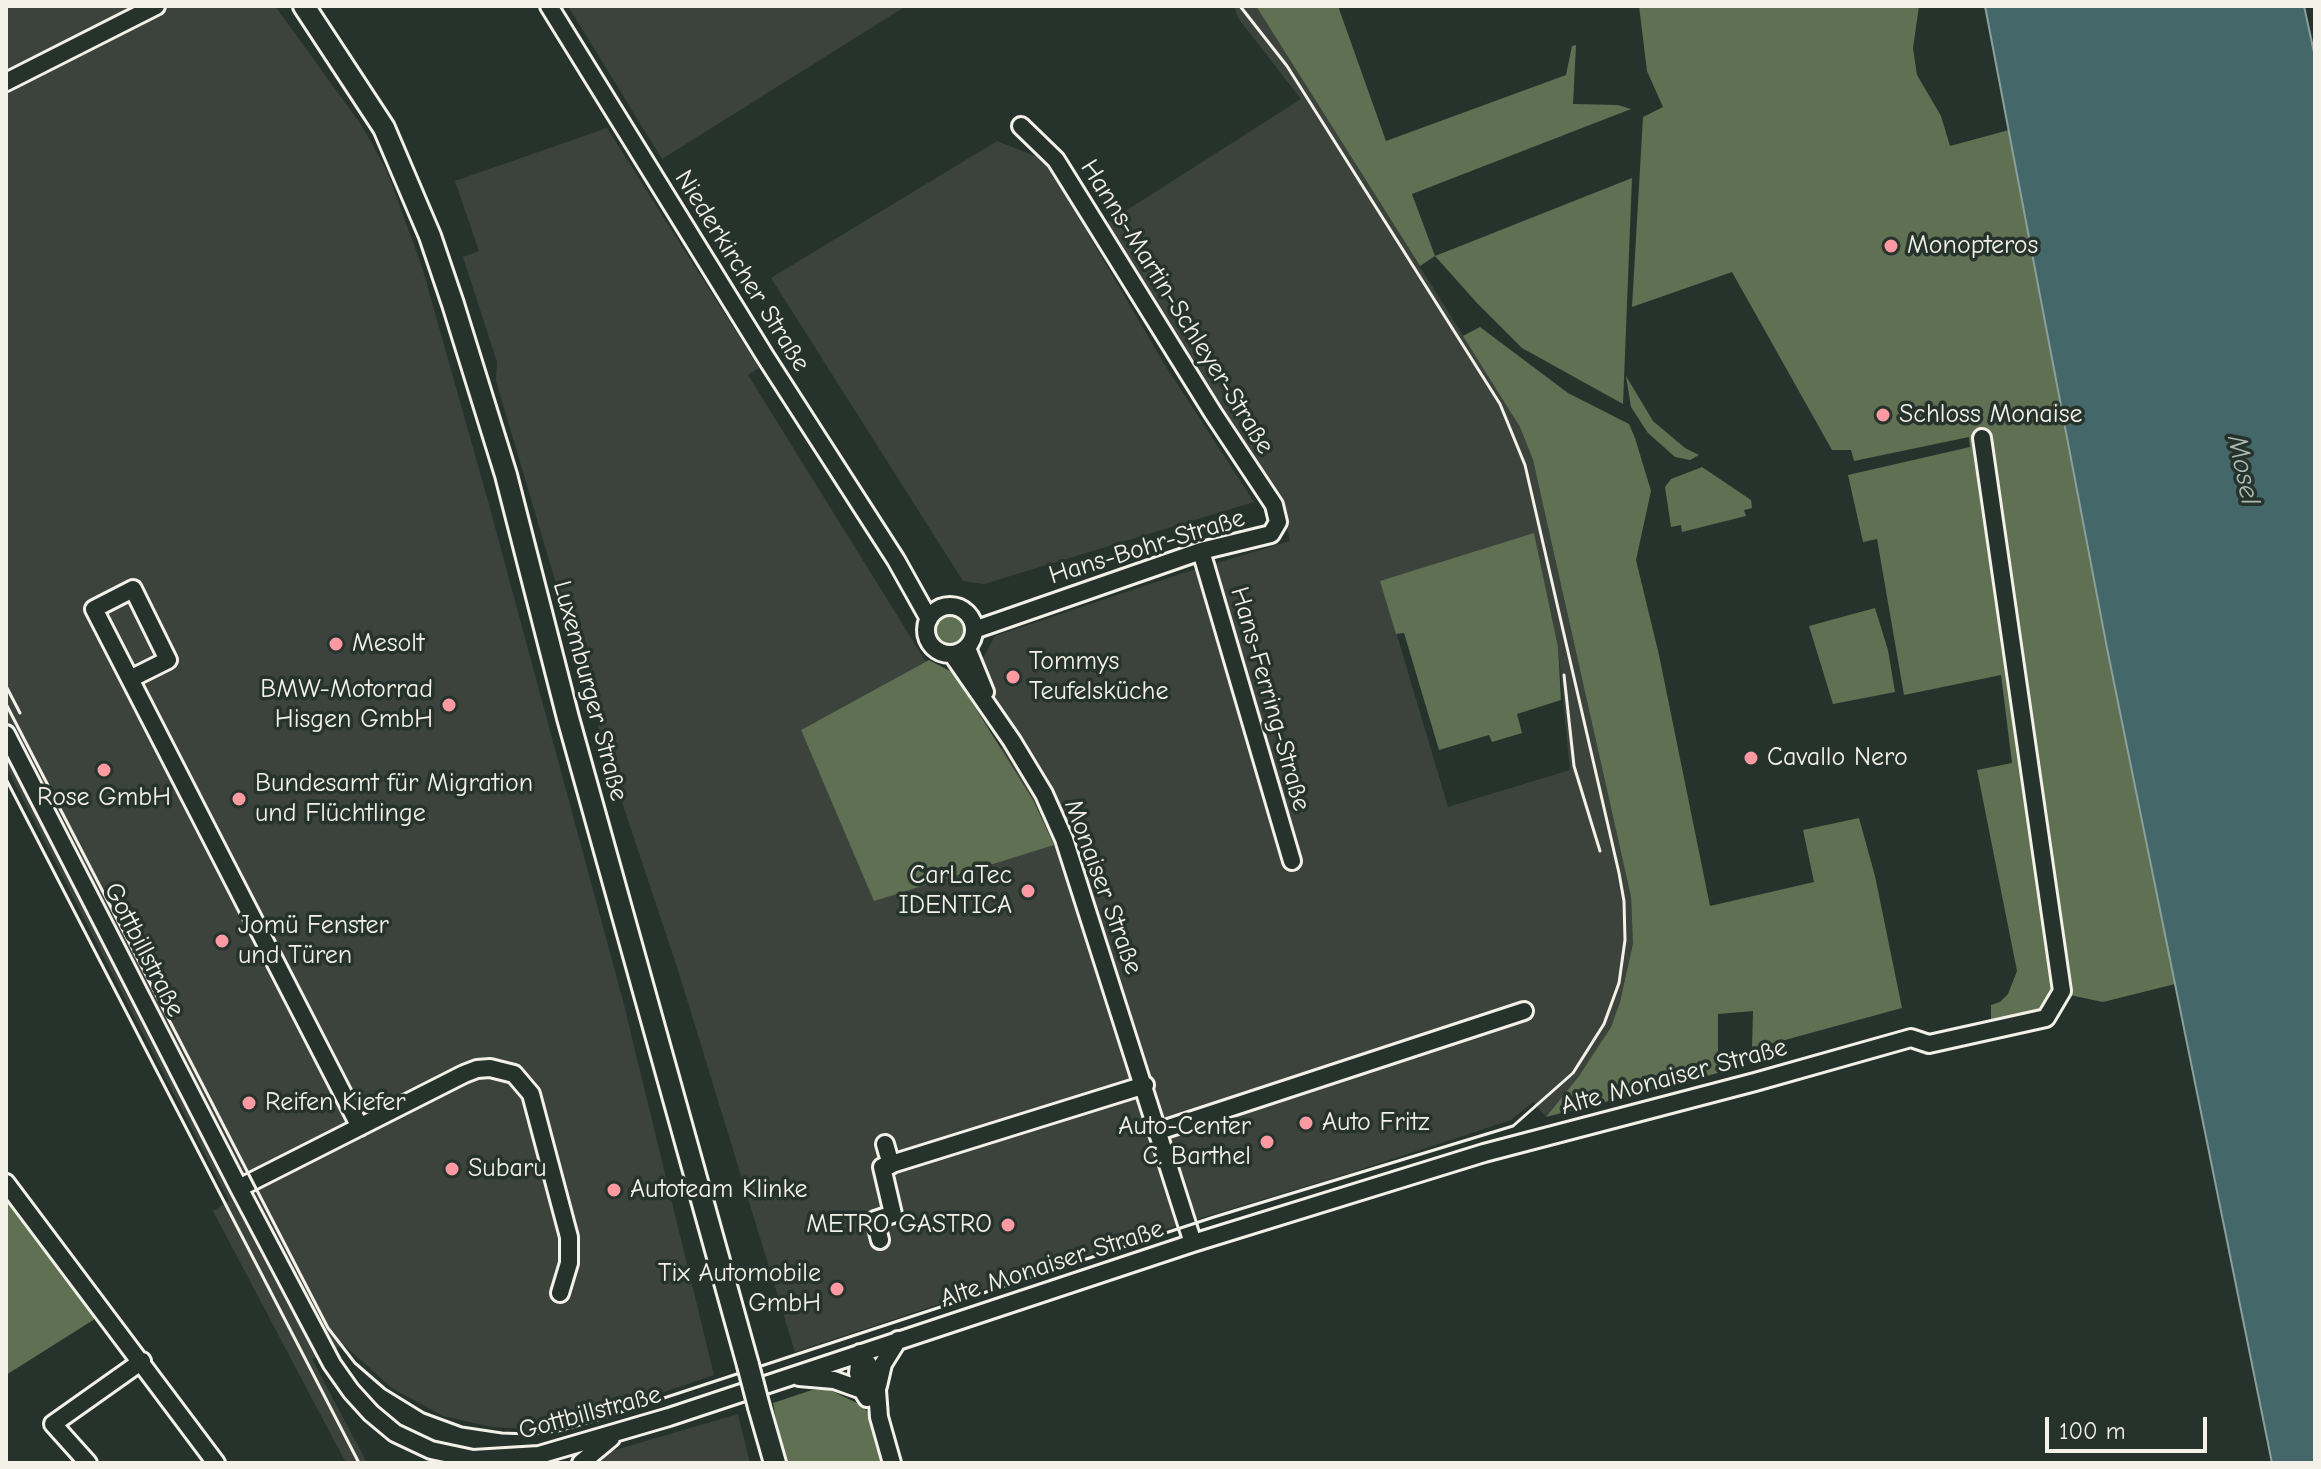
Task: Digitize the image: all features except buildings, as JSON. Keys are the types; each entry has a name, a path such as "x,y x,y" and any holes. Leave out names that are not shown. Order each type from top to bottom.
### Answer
{"main road":[{"name":"Luxemburger Straße","path":"305,8 384,128 430,236 453,304 506,475 568,718 775,1463"}],"street":[{"path":"6,82 156,6"},
{"name":"Niederkircher Straße","path":"549,6 765,356 896,560 929,619"},
{"name":"Hanns-Martin-Schleyer-Straße","path":"1021,126 1056,160 1213,413 1274,505 1278,522"},
{"name":"Alte Monaiser Straße","path":"757,1397 789,1377 898,1340 1193,1243 1492,1151 1911,1038 1929,1044 2046,1018 2062,991 1982,438"},
{"name":"Hans-Bohr-Straße","path":"971,622 1024,610 1201,551 1271,534 1278,522"},
{"name":"Hans-Ferring-Straße","path":"1201,551 1292,861"},
{"name":"Niederkircher Straße","path":"896,560 921,589 943,607"},
{"path":"130,679 168,660 133,589 94,609 360,1127"},
{"path":"943,607 955,607 971,622 973,638 959,651 941,653 931,646 926,628 929,619 943,607"},
{"name":"Monaiser Straße","path":"959,651 994,716 1044,794 1064,839 1193,1243"},
{"name":"Gottbillstraße","path":"6,734 332,1364 371,1413 395,1433 431,1450 465,1458 500,1461 552,1459 619,1432 757,1397"},
{"path":"1159,1131 1524,1011"},
{"path":"239,1188 477,1069 514,1074 531,1094 569,1237 569,1263 560,1293"},
{"path":"880,1240 869,1221 893,1214 882,1167 1145,1085"},
{"path":"885,1144 891,1165"},
{"path":"6,1183 216,1463"},
{"path":"870,1390 898,1340"},
{"path":"860,1353 869,1364 870,1390 892,1463"},
{"path":"88,1463 53,1424 142,1361"},
{"path":"789,1377 819,1377 870,1390"},
{"path":"581,1463 619,1432"}],"shaded area":[{"path":"6,6 275,6 362,126 387,171 422,267 488,501 623,1001 714,1375 576,1422 529,1429 492,1427 443,1416 392,1388 344,1345 312,1359 367,1463 346,1463 213,1211 229,1201 6,766"},
{"path":"568,6 906,6 662,159"},
{"path":"1234,6 1256,6 1505,402 1520,427 1533,460 1631,897 1633,942 1620,1002 1611,1027 1579,1076 1546,1117 1533,1102 1511,1120 1178,1225 795,1352 678,970 611,769 496,381 497,362 463,257 479,251 455,181 607,128 759,368 748,375 926,662 801,730 875,901 1002,747 958,680 982,660 995,636 1290,541 1281,504 1105,224 1301,99 1238,18","holes":["1534,534 1558,647 1570,770 1448,807 1381,581"]},
{"path":"997,141 1045,160 1163,362 1254,502 984,584 963,581 771,278"},
{"path":"738,1414 750,1463 571,1463"}],"green space":[{"path":"1256,6 1338,6 1386,141 1566,75 1572,46 1576,45 1573,104 1618,105 1631,109 1412,194 1435,256 1420,266"},
{"path":"1639,6 1919,6 1913,48 1917,75 1941,116 1950,146 2009,130 2107,648 2175,984 2103,1002 2055,992 2045,1008 1991,1023 1991,1005 2008,994 2017,971 1977,770 2012,763 2001,675 1904,695 1877,539 1863,542 1848,475 1970,447 1969,437 1854,461 1851,450 1832,450 1732,272 1632,307 1643,117 1663,107 1647,71"},
{"path":"1632,178 1623,404 1522,348 1435,256"},
{"path":"1480,327 1568,393 1629,424 1635,438 1651,491 1636,560 1659,655 1710,906 1814,882 1803,830 1859,818 1875,876 1902,1008 1752,1049 1753,1011 1718,1014 1718,1073 1546,1117 1579,1076 1611,1027 1633,943 1631,897 1533,460 1520,427 1463,336"},
{"path":"1626,376 1653,421 1685,448 1699,455 1690,460 1675,457 1648,433 1631,407"},
{"path":"1702,467 1751,500 1752,508 1744,510 1746,516 1682,532 1681,525 1671,527 1665,487 1671,479"},
{"path":"1534,533 1558,647 1561,700 1517,714 1522,733 1492,742 1489,735 1439,750 1404,633 1396,634 1380,581"},
{"path":"1875,608 1888,650 1895,692 1833,704 1809,626"},
{"path":"950,613 962,618 967,630 962,642 950,647 938,642 933,630 938,618"},
{"path":"929,660 952,672 958,680 1033,800 1054,845 874,901 801,730"},
{"path":"6,1190 98,1317 6,1375"},
{"path":"812,1390 830,1390 867,1411 886,1463 784,1463 773,1403"}],"water":[{"name":"Mosel","path":"1985,6 2304,6 2315,57 2315,1463 2272,1463 2107,648"}],"railway":[{"path":"6,704 328,1328 355,1363 385,1389 424,1413 462,1427 529,1434 558,1431 594,1421 1214,1217 1513,1126 1573,1073 1604,1024 1619,983 1625,940 1624,901 1619,873 1525,465 1500,404 1287,66 1240,6"},
{"path":"1564,675 1574,766 1600,851"},
{"path":"6,686 20,713"},
{"path":"6,779 359,1463"}],"place":[{"name":"Monopteros","path":"1891,246"},
{"name":"Schloss Monaise","path":"1883,415"},
{"name":"Mesolt","path":"336,644"},
{"name":"Tommys Teufelsküche","path":"1013,677"},
{"name":"BMW-Motorrad Hisgen GmbH","path":"449,705"},
{"name":"Cavallo Nero","path":"1751,758"},
{"name":"Rose GmbH","path":"104,770"},
{"name":"Bundesamt für Migration und Flüchtlinge","path":"239,799"},
{"name":"CarLaTec IDENTICA","path":"1028,891"},
{"name":"Jomü Fenster und Türen","path":"222,941"},
{"name":"Reifen Kiefer","path":"249,1103"},
{"name":"Auto Fritz","path":"1306,1123"},
{"name":"Auto-Center C. Barthel","path":"1267,1142"},
{"name":"Subaru","path":"452,1169"},
{"name":"Autoteam Klinke","path":"614,1190"},
{"name":"METRO GASTRO","path":"1008,1225"},
{"name":"Tix Automobile GmbH","path":"837,1289"}]}
